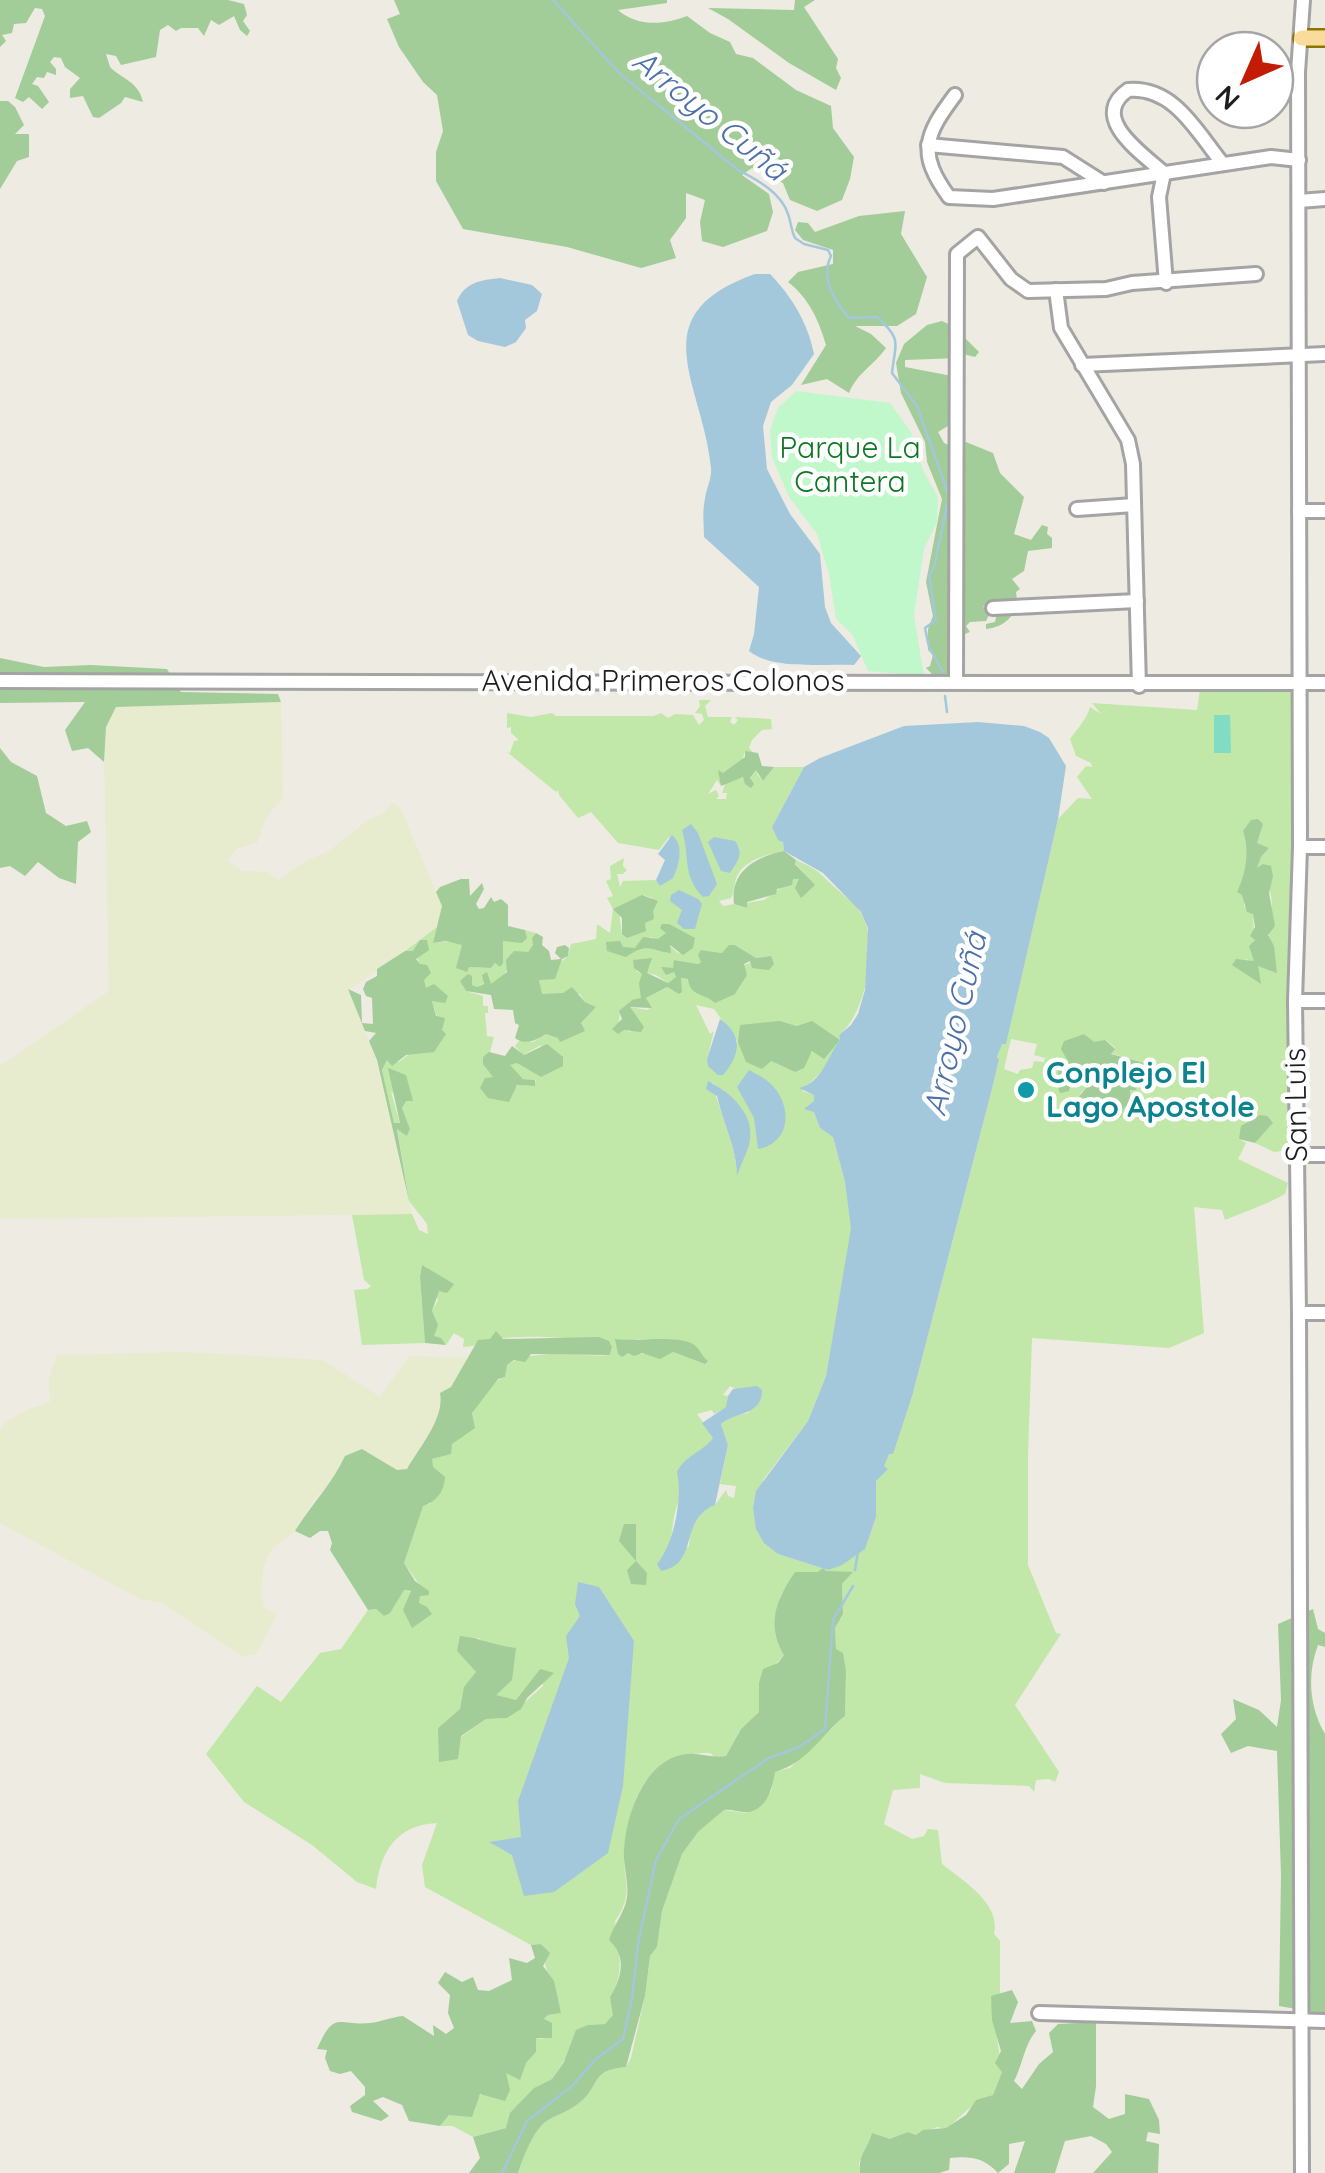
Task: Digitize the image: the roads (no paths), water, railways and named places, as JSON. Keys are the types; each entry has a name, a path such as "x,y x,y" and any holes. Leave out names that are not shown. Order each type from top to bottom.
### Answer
{"main road":[{"path":"1302,38 1325,38"}],"street":[{"name":"San Luis","path":"1302,2173 1300,1313 1295,1001 1300,847 1299,160 1303,0"},
{"path":"1164,173 1117,129 1113,116 1116,104 1128,90 1149,92 1176,108 1193,122 1223,164"},
{"path":"955,95 930,130 928,145 942,187 949,198 957,200 994,199 1270,157 1299,160"},
{"path":"928,145 1063,157 1104,183"},
{"path":"1164,173 1159,197 1166,283"},
{"path":"1299,201 1325,199"},
{"path":"956,681 958,254 978,237 1011,280 1028,291 1256,274"},
{"path":"1056,290 1061,328 1128,440 1133,464 1139,686"},
{"path":"1082,366 1325,354"},
{"path":"1077,509 1134,505"},
{"path":"1299,511 1325,511"},
{"path":"993,608 1137,601"},
{"name":"Avenida Primeros Colonos","path":"0,681 956,681 1139,686 1325,683"},
{"path":"1300,847 1325,847"},
{"path":"1295,1001 1325,1001"},
{"path":"1296,1155 1325,1155"},
{"path":"1300,1313 1325,1314"},
{"path":"1039,2014 1325,2021"}],"water":[{"path":"755,274 770,274 792,301 814,354 792,385 771,402 763,426 767,469 790,514 820,554 825,607 831,623 861,656 854,665 785,664 749,651 759,587 704,537 711,468 686,354 688,331 698,310 719,291"},
{"path":"500,278 532,285 542,294 537,311 525,320 526,328 516,342 505,347 468,335 457,301 469,286"},
{"path":"978,722 1024,726 1049,738 1066,766 1058,819 1006,1044 1002,1044 997,1057 913,1393 893,1454 889,1454 884,1466 888,1469 876,1481 876,1517 865,1549 828,1570 778,1554 764,1543 756,1529 753,1508 756,1491 808,1421 826,1376 851,1228 845,1182 833,1137 820,1128 814,1112 804,1109 814,1101 814,1095 799,1088 819,1075 840,1040 839,1035 858,1014 865,990 868,928 861,912 823,873 784,851 783,842 772,827 804,767 820,758 904,726"},
{"path":"691,824 717,884 709,896 703,897 696,889 689,873 682,830"},
{"path":"672,835 680,850 679,861 673,878 660,886 656,880 665,860 658,854"},
{"path":"714,837 735,841 738,846 739,857 730,873 721,871 708,842"},
{"path":"679,890 702,904 695,929 684,929 677,923 682,910 670,901 671,895"},
{"path":"720,1019 733,1032 737,1046 723,1075 708,1066 707,1059"},
{"path":"749,1070 771,1084 785,1113 777,1139 758,1149 754,1118 737,1087"},
{"path":"708,1081 740,1106 749,1124 749,1145 737,1176 735,1155 717,1096 706,1089"},
{"path":"757,1386 762,1390 758,1404 721,1424 728,1445 715,1505 696,1520 681,1560 661,1571 657,1564 668,1545 678,1507 677,1472 713,1438 702,1423 726,1407 733,1389"},
{"path":"578,1582 599,1587 634,1641 623,1786 608,1853 554,1892 524,1896 512,1855 489,1842 521,1837 518,1801 569,1658 566,1636 580,1616 575,1604"}],"waterway":[{"name":"Arroyo Cuñá","path":"553,0 619,73 738,170 774,193 785,206 795,238 828,250 830,288 849,318 877,317 891,331 895,342 892,373 917,406 949,496 929,575 936,620 925,628 929,647 943,672"},
{"name":"Arroyo Cuñá","path":"945,696 947,712"},
{"name":"Arroyo Cuñá","path":"855,1570 858,1551"},
{"name":"Arroyo Cuñá","path":"502,2173 527,2121 623,2039 656,1860 679,1819 769,1758 799,1747 825,1729 833,1620 853,1586"}],"place":[{"name":"Conplejo El Lago Apostole","path":"1026,1090"}],"park label":[{"name":"Parque La Cantera","path":"850,465"}]}
